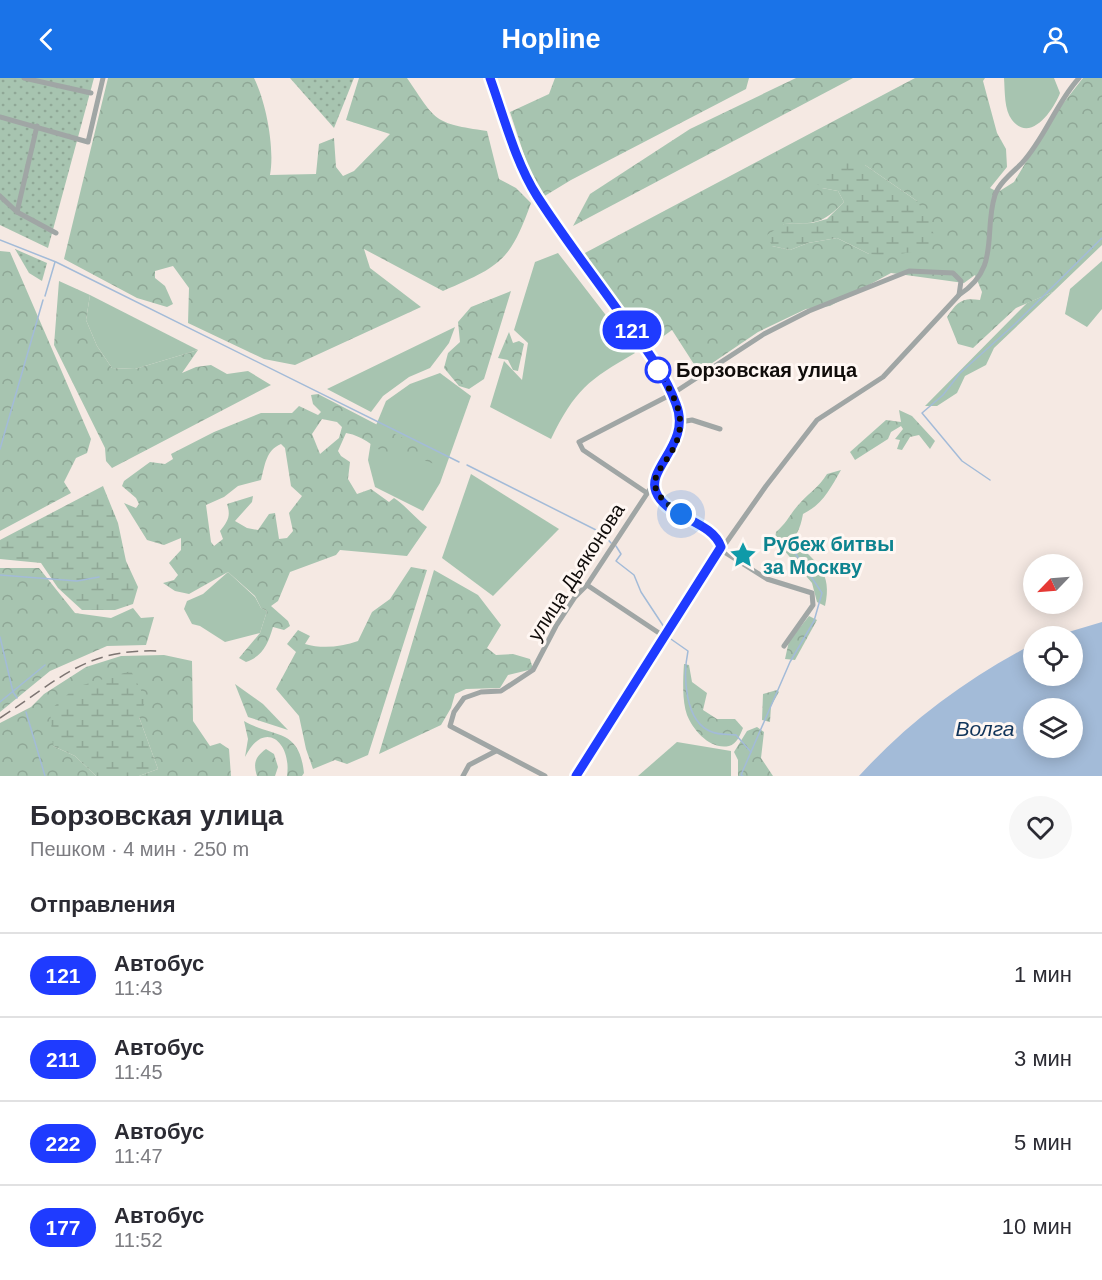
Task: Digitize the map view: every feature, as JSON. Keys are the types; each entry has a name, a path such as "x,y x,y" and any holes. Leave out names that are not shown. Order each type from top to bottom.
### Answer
{"main road":[{"path":"490,78 532,187 646,349 672,394 680,422"},
{"name":"улица Дьяконова","path":"654,483 676,443 680,422"},
{"path":"576,776 721,550 715,537 663,502 656,493 654,483"}],"street":[{"path":"24,78 91,93"},
{"path":"0,117 88,142 103,78"},
{"path":"784,645 813,605 812,592 766,579 721,550 766,486 817,420 883,377 958,295 968,289 989,258 995,193 1024,160 1080,79"},
{"path":"17,212 37,126"},
{"path":"0,196 17,212 56,233"},
{"path":"647,493 583,450 579,444 582,440 672,394 788,320 909,271 953,273 961,281 958,295"},
{"path":"680,422 692,420 720,429"},
{"name":"улица Дьяконова","path":"496,751 450,726 454,712 464,698 481,692 501,691 533,670 556,626 575,597 587,585 654,483"},
{"path":"587,585 665,637"},
{"path":"463,776 469,765 496,751 545,776"}],"green space":[{"path":"0,78 94,78 48,248 0,225"},
{"path":"108,78 254,78 268,125 271,152 270,175 316,174 319,144 334,138 336,167 343,176 354,171 390,134 346,120 359,78 407,78 431,112 438,118 456,126 487,131 499,179 516,188 531,203 516,238 500,260 478,275 443,291 364,249 370,268 421,307 295,365 264,359 188,323 189,288 173,266 155,271 155,278 165,286 173,304 167,307 137,298 64,259"},
{"path":"290,78 354,78 334,128"},
{"path":"555,78 749,78 746,89 571,180 543,197 530,173 510,112 549,94"},
{"path":"796,78 853,78 573,226 590,194 690,129"},
{"path":"915,78 985,78 983,81 997,133 1006,149 1007,167 990,188 998,192 1014,182 1054,115 1083,78 1102,78 1102,245 1053,292 1016,308 973,348 958,344 947,317 960,302 969,299 980,300 982,292 975,275 964,283 891,273 830,306 806,309 758,332 699,372 672,330 650,346 583,254","holes":["865,165 917,201 869,254 837,238 808,243 790,250 772,246 784,224 817,221 836,210 844,202 838,191 822,188"]},
{"path":"1004,78 1054,78 1060,93 1053,107 1041,122 1027,128 1019,126 1009,116 1005,100"},
{"path":"849,161 865,165 917,201 930,222 936,242 925,250 886,256 869,254 837,238 808,243 790,250 772,246 767,235 784,224 812,223 827,219 844,202 838,191 822,188 816,183 833,167"},
{"path":"15,249 47,263 42,281 29,273"},
{"path":"0,251 10,252 91,439 87,453 76,458 64,482 71,493 0,531"},
{"path":"558,253 635,353 605,371 584,388 568,409 551,439 490,407 504,361 522,380 528,343 514,330 535,262"},
{"path":"1102,261 1102,309 1087,327 1065,314 1070,289"},
{"path":"59,281 90,295 86,320 97,346 112,368 135,369 198,350 182,373 196,367 211,365 227,374 248,371 271,385 112,468 106,461 105,448 54,345"},
{"path":"511,291 484,379 469,389 459,386 444,368 448,353 460,342 458,322 471,307"},
{"path":"1053,292 994,348 986,365 965,376 957,393 937,406 925,406 1027,303"},
{"path":"90,295 198,350 135,369 112,368 97,346 86,320"},
{"path":"455,327 449,343 430,368 409,377 383,396 371,412 327,389"},
{"path":"509,332 513,343 519,341 524,344 518,371 513,370 508,360 498,358"},
{"path":"440,373 471,396 440,483 423,511 375,487 368,460 372,435 386,401 410,384"},
{"path":"318,394 445,460 430,463 412,455 392,456 359,437 346,433 338,451 350,462 348,479 357,494 371,489 389,502 394,498 427,527 407,556 340,550 336,555 290,572 278,601 271,606 288,621 290,626 284,630 273,627 264,649 246,662 239,658 260,633 267,611 261,608 255,596 228,572 189,594 175,591 163,583 174,580 178,575 169,563 181,550 181,538 164,545 147,540 124,503 136,508 139,504 136,498 122,486 124,481 150,462 165,464 173,459 171,454 214,432 261,413 292,413 299,406 318,415 321,412 313,404 311,395","holes":["322,419 337,422 342,427 339,438 320,454 312,434","281,444 285,448 291,486 302,496 289,513 293,531 287,538 279,539 275,513 269,514 258,530 247,528 235,521 252,502 253,496 227,504 228,518 220,531 223,539 214,546 211,542 206,505 224,497 238,486 261,480 269,454"]},
{"path":"899,410 912,416 935,441 930,449 919,435 910,437 902,450 897,449 900,440 895,439 903,429 901,426 891,432 888,439 855,460 850,452 886,420 901,422"},
{"path":"841,470 821,501 803,514 799,529 791,541 783,549 774,547 776,532 798,506 827,474"},
{"path":"471,474 559,529 493,596 442,558"},
{"path":"103,486 118,523 126,561 138,587 133,604 115,610 82,610 58,588 41,563 0,559 0,540"},
{"path":"793,540 821,568 827,584 825,606 817,602 812,583 783,549"},
{"path":"411,567 427,570 368,755 347,764 335,760 313,769 299,716 276,689 296,652 287,644 298,630 310,636 305,644 311,646 332,647 358,641 372,612 390,599"},
{"path":"0,568 39,568 75,613 111,618 133,608 141,618 154,617 146,645 107,646 50,671 0,712"},
{"path":"434,570 478,595 501,625 487,648 496,655 513,654 530,659 533,669 508,675 500,688 466,689 455,694 451,708 441,725 379,754"},
{"path":"228,572 255,597 261,608 267,611 260,633 225,642 200,626 192,624 184,609 187,601 203,594"},
{"path":"809,616 817,620 795,660 785,659 789,641"},
{"path":"164,655 192,661 193,721 210,746 220,743 229,749 231,776 139,776 158,769 139,717 53,746 75,756 96,776 0,776 0,723 31,707 44,694 86,667 121,656"},
{"path":"684,664 689,665 692,682 707,693 703,710 717,719 735,719 743,728 732,745 722,746 709,742 690,721 685,709"},
{"path":"131,671 146,700 139,717 158,769 139,776 96,776 75,756 53,746 50,710 76,687"},
{"path":"235,684 263,704 288,730 248,717"},
{"path":"777,690 779,692 771,706 770,722 762,720 763,694"},
{"path":"244,721 291,741 301,758 304,773 302,776 287,776 285,753 275,739 268,737 260,739 252,745 245,757 248,739"},
{"path":"757,727 764,732 761,758 773,776 738,776 738,760 734,752 747,731"},
{"path":"677,742 731,751 731,776 638,776"},
{"path":"266,749 274,754 278,767 275,776 257,776 256,761"}],"water":[{"name":"Волга","path":"1102,622 1102,776 859,776 898,737 940,702 1023,649 1023,686 1083,686 1083,628"}],"waterway":[{"path":"990,480 962,461 922,413 943,395 960,373 1015,324 1102,238"},
{"path":"0,240 56,262 459,462"},
{"path":"45,296 55,262"},
{"path":"0,449 43,300"},
{"path":"467,465 602,533 611,543"},
{"path":"616,546 621,554 616,561 634,575 641,592 664,627"},
{"path":"743,776 741,775 790,662 814,621 822,593 791,547"},
{"path":"0,575 77,581 99,577"},
{"path":"0,637 13,692 17,698"},
{"path":"668,637 688,651 686,685 691,708 696,718 703,727 712,732 736,735 751,752"},
{"path":"0,702 45,665"},
{"path":"26,712 45,776"}],"railway":[{"path":"0,718 57,679 92,661 134,651 160,651"}],"bus line":[{"name":"121","path":"490,78 532,187 559,229 646,349 676,403 680,428 676,443 656,477 654,486 656,493 665,503 715,537 721,547 576,776"}],"place":[{"name":"Борзовская улица","path":"658,370"},
{"name":"Рубеж битвы за Москву","path":"743,555"}],"route":[{"path":"658,370 676,403 680,422 676,443 656,476 654,486 661,500 681,514"}]}
